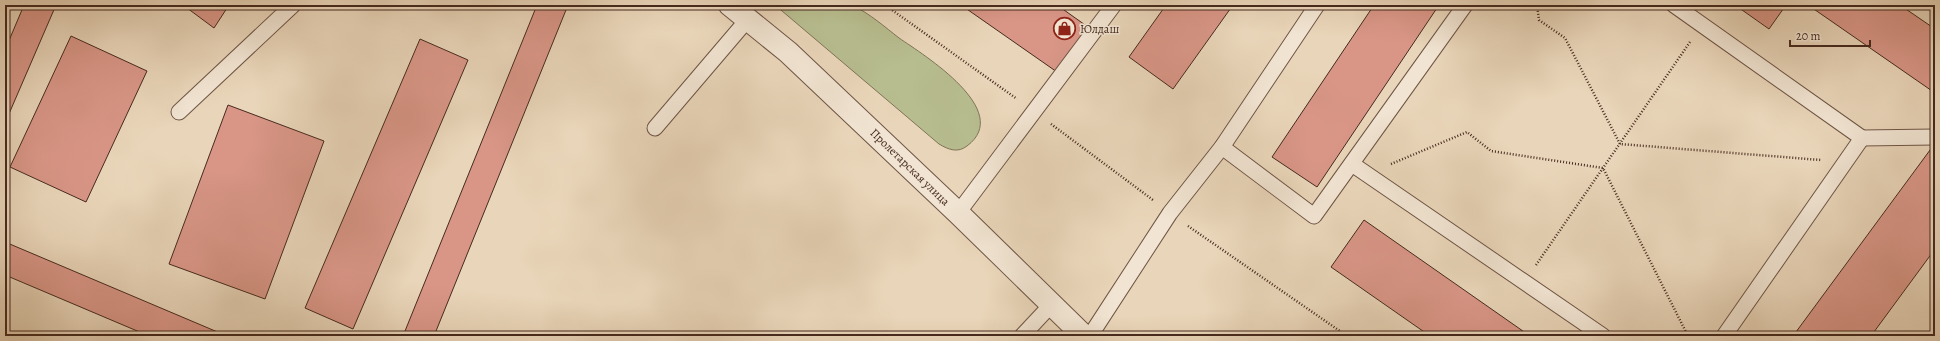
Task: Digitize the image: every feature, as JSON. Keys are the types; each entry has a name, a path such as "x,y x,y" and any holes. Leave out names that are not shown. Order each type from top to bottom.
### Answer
{"street":[{"name":"Пролетарская улица","path":"730,5 788,52 958,213 1084,336"}],"lane":[{"path":"179,112 293,5"},
{"path":"958,213 1112,5"},
{"path":"1090,336 1170,213 1222,147 1317,5"},
{"path":"1222,147 1314,216 1465,5"},
{"path":"1674,5 1862,138 1935,137"},
{"path":"655,128 748,19"},
{"path":"1724,336 1862,138"},
{"path":"1352,164 1603,336"},
{"path":"1022,336 1051,305"}],"path":[{"path":"885,5 1034,112 1170,213 1347,336"},
{"path":"1537,5 1539,20 1565,38 1620,144"},
{"path":"1524,282 1702,25"},
{"path":"1366,174 1467,132 1491,151 1603,168"},
{"path":"1620,144 1845,162"},
{"path":"1603,168 1688,336"}],"green space":[{"path":"775,5 849,5 854,6 866,13 944,70 960,85 973,101 980,117 979,132 964,148 957,150 950,149 939,144"}],"building":[{"path":"24,5 56,5 5,123 5,50"},
{"path":"183,5 229,5 214,28"},
{"path":"537,5 568,5 434,336 403,336"},
{"path":"961,5 1057,5 1088,27 1057,72"},
{"path":"1166,5 1233,5 1173,89 1129,57"},
{"path":"1374,5 1439,5 1317,187 1272,157"},
{"path":"1735,5 1786,5 1769,29"},
{"path":"1808,5 1900,5 1935,29 1935,93"},
{"path":"71,36 147,71 86,202 10,167"},
{"path":"420,39 468,60 353,329 305,308"},
{"path":"228,105 324,141 265,299 169,264"},
{"path":"1933,146 1935,147 1935,249 1871,336 1793,336"},
{"path":"1364,220 1530,336 1430,336 1331,267"},
{"path":"5,242 227,336 149,336 5,275"}],"place":[{"name":"Юлдаш","path":"1065,29"}]}
